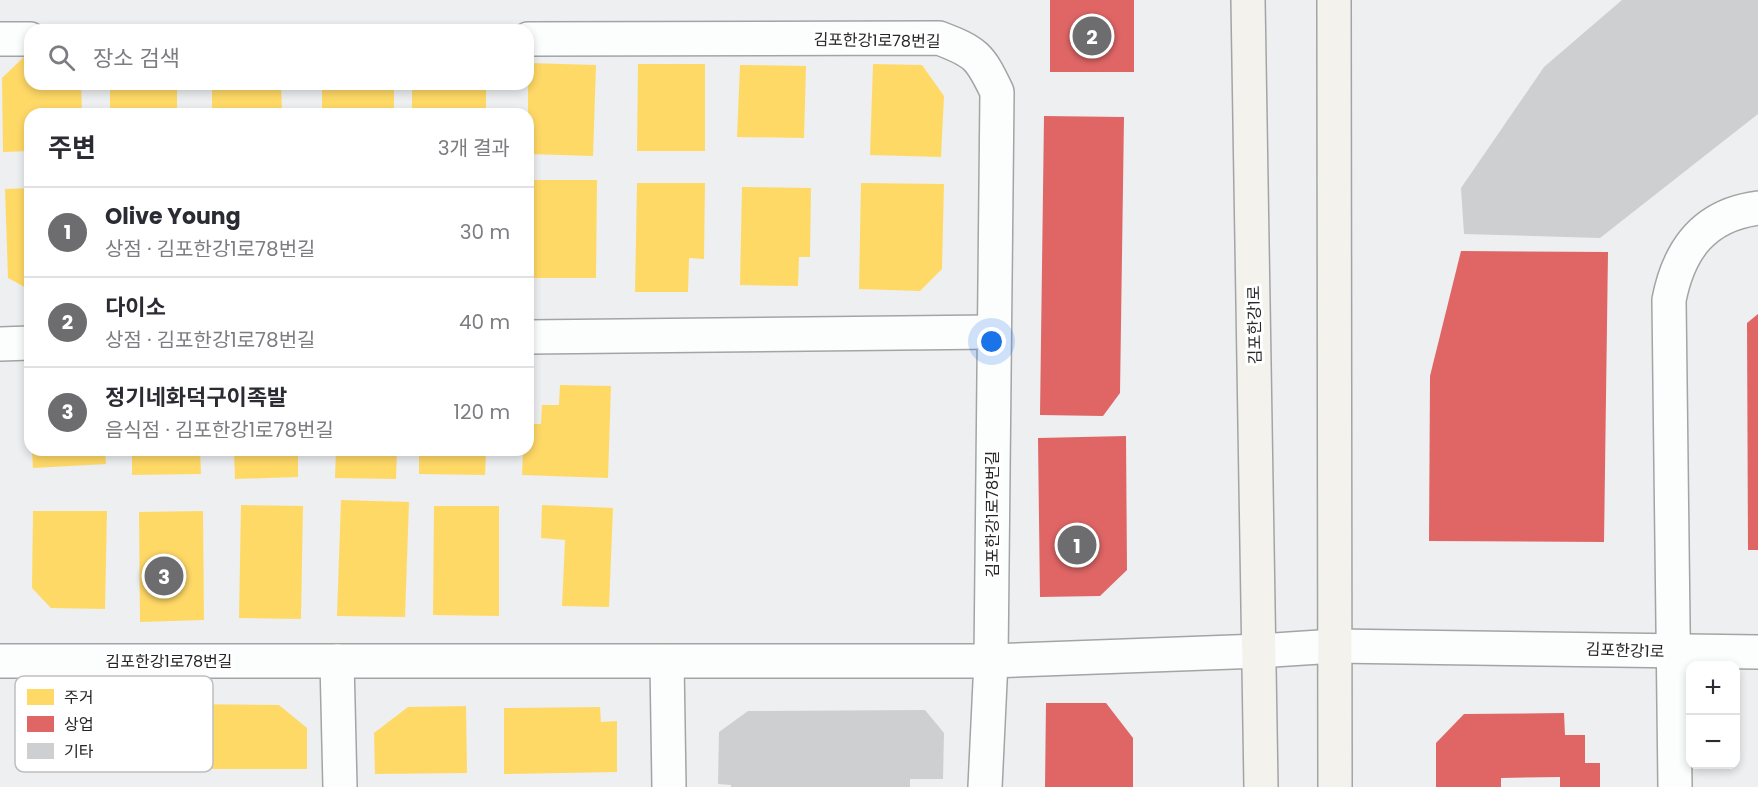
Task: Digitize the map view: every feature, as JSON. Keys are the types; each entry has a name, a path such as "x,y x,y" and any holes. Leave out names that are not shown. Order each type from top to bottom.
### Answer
{"street":[{"name":"김포한강1로","path":"1248,0 1261,787"},
{"path":"1334,0 1335,787"},
{"path":"0,39 24,39"},
{"name":"김포한강1로78번길","path":"534,39 939,39 966,48 984,64 997,92 991,661 985,787"},
{"path":"1758,208 1722,218 1699,233 1683,255 1674,278 1669,312 1672,650 1758,652"},
{"path":"534,337 993,332"},
{"path":"0,344 24,343"},
{"name":"김포한강1로","path":"1260,651 1335,646 1672,650 1675,787"},
{"name":"김포한강1로78번길","path":"0,661 991,661 1260,651"},
{"path":"337,662 340,787"},
{"path":"667,662 669,787"}],"building: 주거":[{"path":"24,57 24,90 81,90 82,108 24,108 24,151 3,152 2,78"},
{"path":"534,63 596,65 593,156 534,154 534,108 528,108 528,90 534,90"},
{"path":"638,64 705,64 705,151 637,151"},
{"path":"873,64 922,65 944,96 941,157 870,155"},
{"path":"740,65 806,66 804,138 737,137"},
{"path":"110,90 177,90 177,108 110,108"},
{"path":"212,90 281,90 282,108 212,108"},
{"path":"322,90 394,90 394,108 322,108"},
{"path":"412,90 486,90 486,108 412,108"},
{"path":"534,180 597,180 596,278 534,278"},
{"path":"637,183 705,183 704,259 689,258 688,292 635,292"},
{"path":"861,183 944,184 942,269 920,291 859,289"},
{"path":"742,187 811,188 810,257 799,257 798,286 740,285"},
{"path":"24,188 24,287 8,278 5,189"},
{"path":"560,385 611,386 608,478 522,475 523,456 534,456 534,424 541,424 542,405 559,405"},
{"path":"32,456 105,456 106,464 33,468"},
{"path":"132,456 200,456 201,474 132,475"},
{"path":"234,456 298,456 298,477 235,479"},
{"path":"336,456 397,456 396,479 335,478"},
{"path":"419,456 486,456 485,475 419,474"},
{"path":"341,500 409,502 405,617 337,616"},
{"path":"241,505 303,506 301,619 239,618"},
{"path":"542,505 613,508 609,607 562,606 565,540 541,538"},
{"path":"434,506 499,506 499,616 433,615"},
{"path":"33,511 107,511 105,609 51,608 32,588"},
{"path":"203,511 204,620 140,622 139,512"},
{"path":"213,704 279,705 307,728 307,769 213,769"},
{"path":"466,706 467,773 375,774 374,733 408,707"},
{"path":"600,707 601,722 617,721 617,772 504,774 504,708"}],"building: 상업":[{"path":"1050,0 1134,0 1134,72 1050,72"},
{"path":"1044,116 1124,117 1120,393 1103,416 1040,415"},
{"path":"1461,251 1608,252 1604,542 1429,541 1430,376"},
{"path":"1758,314 1758,550 1748,550 1747,323"},
{"path":"1126,436 1127,570 1100,596 1040,597 1038,438"},
{"path":"1046,703 1106,703 1133,738 1133,787 1045,787"},
{"path":"1564,713 1565,735 1585,735 1585,763 1600,763 1600,787 1560,787 1560,777 1501,778 1501,787 1436,787 1436,743 1464,714"}],"building: 기타":[{"path":"1622,0 1758,0 1758,114 1600,238 1464,234 1461,188 1544,67"},
{"path":"925,710 944,733 943,779 910,779 910,787 731,787 731,785 718,784 719,732 748,711"}],"place":[{"name":"다이소","path":"1092,36"},
{"name":"Olive Young","path":"1077,545"},
{"name":"정기네화덕구이족발","path":"164,576"}]}
